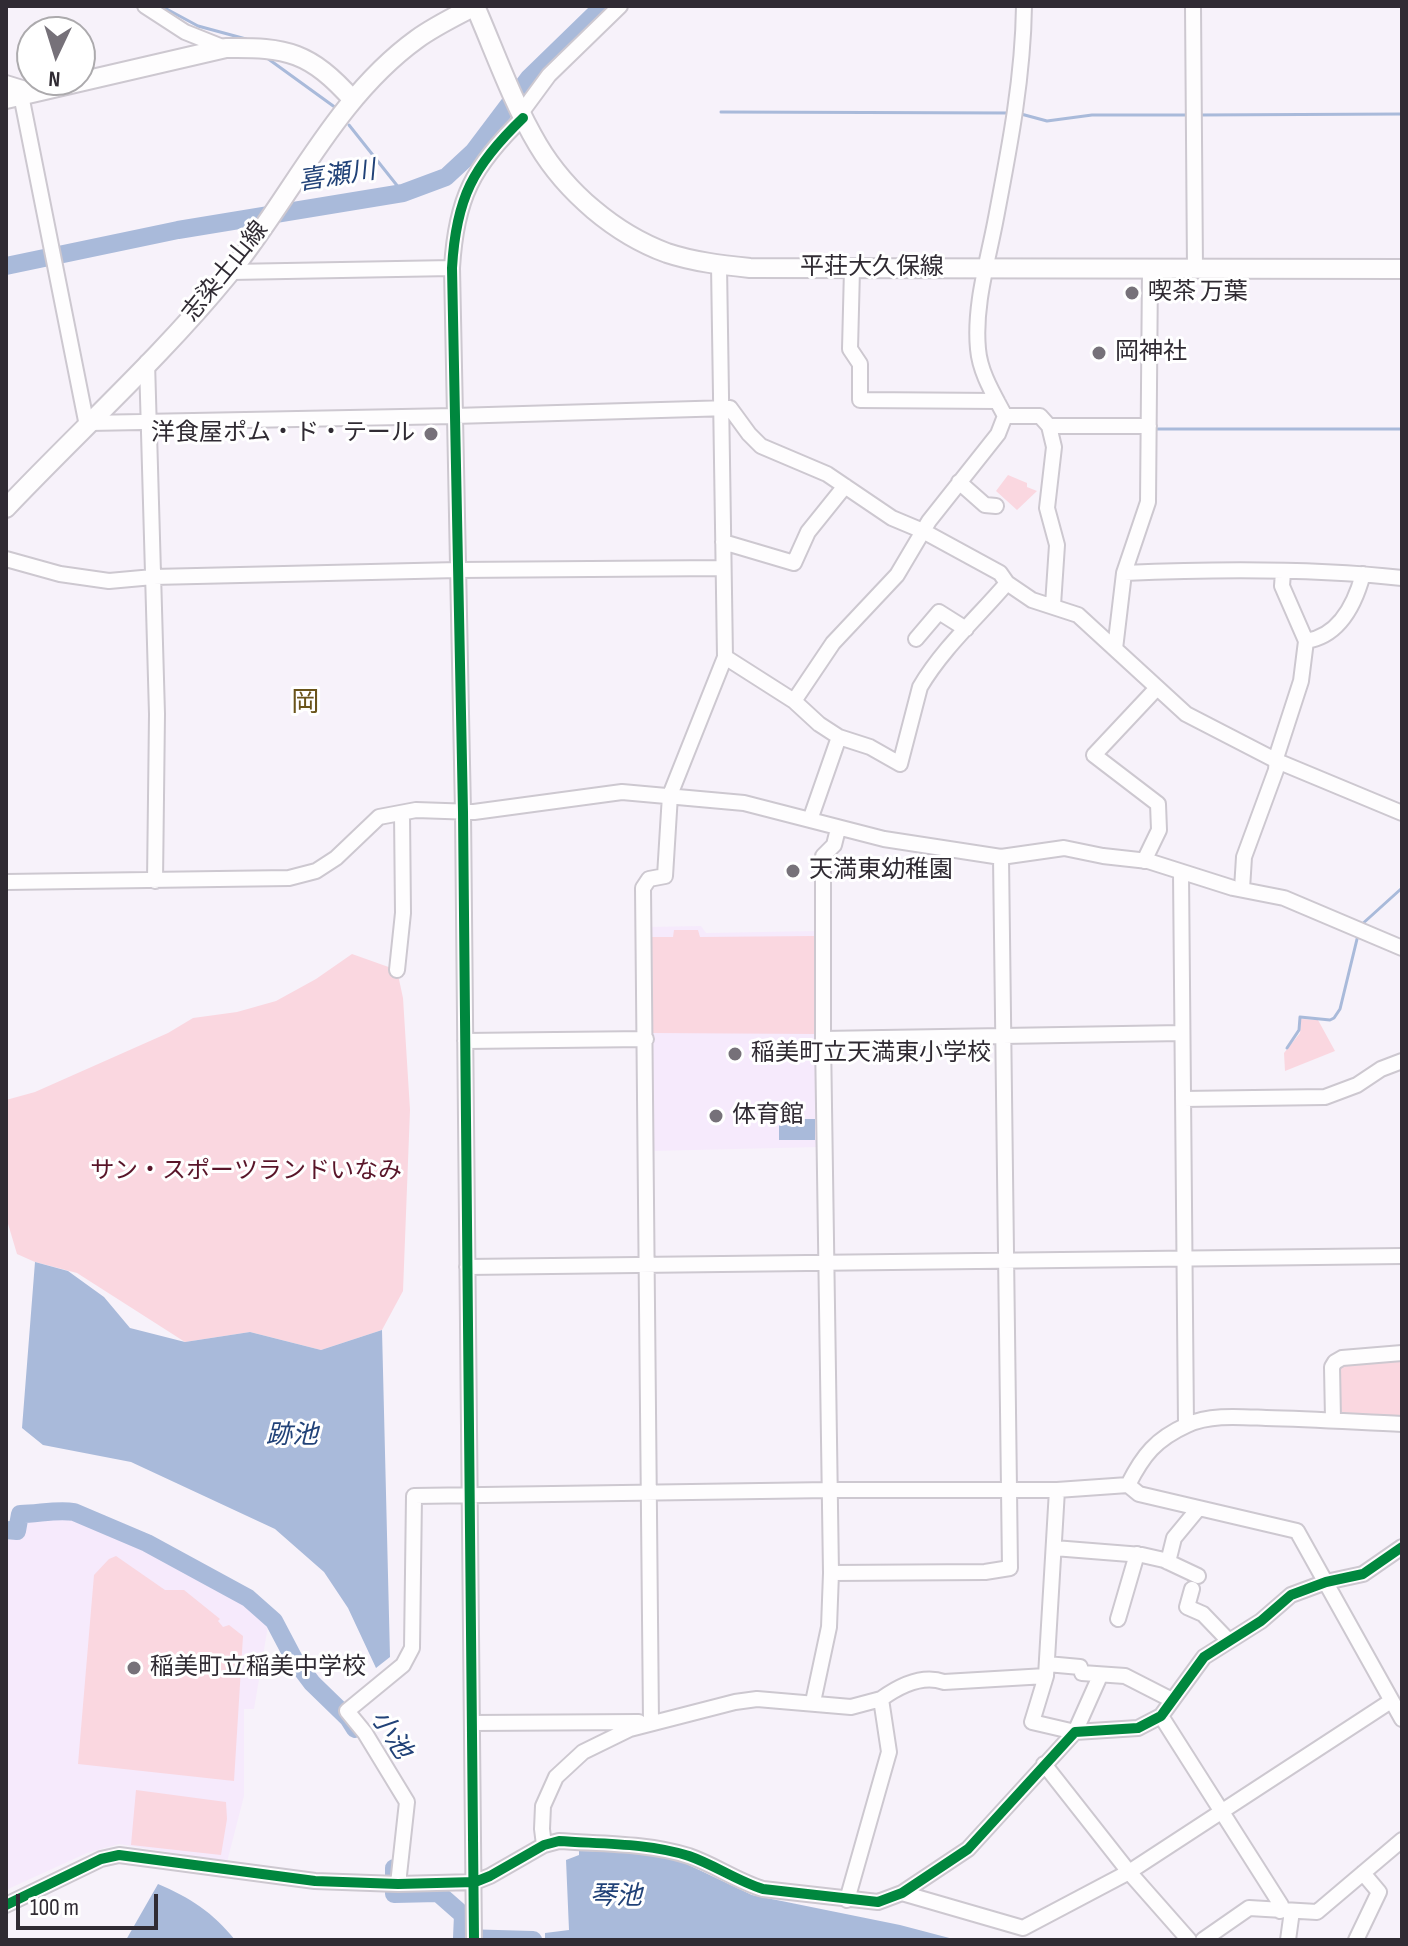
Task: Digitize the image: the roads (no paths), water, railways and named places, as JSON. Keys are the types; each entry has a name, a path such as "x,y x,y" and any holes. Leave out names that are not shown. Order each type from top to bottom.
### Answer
{"main road":[{"name":"平荘大久保線","path":"475,6 522,114 539,147 555,169 591,207 625,232 665,252 719,265 750,268 1402,269"},
{"name":"志染土山線","path":"6,508 231,272 353,100 416,40 475,6"},
{"path":"96,78 226,48 283,49 299,55 321,70 353,100"}],"street":[{"path":"145,6 185,32 226,48"},
{"path":"474,1940 463,812 452,268 458,217 473,175 549,75 620,6"},
{"path":"794,701 833,643 897,575 923,531 998,434 1005,416 983,372 978,349 979,301 1016,116 1024,6"},
{"path":"1193,6 1195,270"},
{"path":"21,96 88,424 730,408 761,446 827,474 892,518 923,531 1000,573 1007,583 1032,600 1078,615 1186,714 1277,761 1402,813"},
{"path":"651,1722 643,888 649,879 665,876 670,795 725,657 719,265"},
{"path":"231,272 452,268"},
{"path":"852,269 850,349 860,364 860,400 997,401"},
{"path":"1115,649 1124,573 1148,502 1150,270"},
{"path":"147,362 157,714 155,881"},
{"path":"1005,416 1040,416 1049,426 1054,447 1047,508 1057,545 1053,605"},
{"path":"1049,426 1149,426"},
{"path":"959,482 985,505 996,506"},
{"path":"723,542 794,563 808,532 845,486"},
{"path":"6,559 60,574 109,581 153,577 458,570 723,568"},
{"path":"1124,573 1283,572 1402,578"},
{"path":"1242,889 1244,857 1276,770 1301,681 1306,641 1282,586 1283,572"},
{"path":"1306,641 1333,631 1352,606 1363,574"},
{"path":"725,657 794,701 839,737 870,747 900,764 920,687 947,649 1007,583"},
{"path":"916,639 939,612 966,629"},
{"path":"1144,861 1159,830 1158,804 1094,755 1156,689"},
{"path":"810,820 839,737"},
{"path":"6,882 289,878 316,871 336,858 379,817 416,810 463,812 522,807 622,792 744,803 884,839 1001,857 1064,848 1144,861 1284,898 1402,948"},
{"path":"397,970 403,913 402,813"},
{"path":"813,1702 829,1627 831,1573 823,856 834,845 838,829"},
{"path":"831,1573 985,1572 1010,1568 1001,857"},
{"path":"1181,873 1186,1425"},
{"path":"823,1039 1182,1033"},
{"path":"465,1041 646,1039"},
{"path":"1183,1099 1325,1097 1357,1085 1381,1069 1401,1066"},
{"path":"467,1267 1402,1256"},
{"path":"1333,1419 1332,1367 1335,1362 1342,1358 1402,1353"},
{"path":"1128,1485 1149,1449 1186,1425 1227,1417 1402,1424"},
{"path":"398,1884 407,1802 365,1733 347,1711 403,1665 412,1648 414,1496 1057,1490 1128,1485 1139,1494 1297,1531 1402,1719"},
{"path":"1057,1490 1046,1670 1032,1722 1075,1732 1138,1728 1161,1716 1204,1657 1261,1621 1291,1595 1326,1582 1363,1574 1402,1547"},
{"path":"1168,1562 1174,1538 1198,1509"},
{"path":"1054,1548 1137,1554 1168,1562 1195,1583 1187,1607 1203,1614 1228,1640"},
{"path":"1118,1619 1137,1554"},
{"path":"544,1845 543,1806 556,1777 583,1752 651,1722 757,1699 851,1707 881,1699 900,1684 1080,1667 1082,1673 1125,1676 1172,1700"},
{"path":"6,1905 101,1859 119,1855 315,1881 398,1884 475,1882 544,1845 559,1841 668,1850 692,1857 745,1884 763,1889 878,1902 902,1893 968,1849 1075,1732 1100,1676"},
{"path":"847,1900 889,1752 881,1699"},
{"path":"902,1893 1023,1928 1129,1872 1391,1701"},
{"path":"1161,1716 1286,1911 1288,1940"},
{"path":"472,1723 651,1722"},
{"path":"1044,1764 1129,1872 1189,1940"},
{"path":"1203,1940 1249,1908 1317,1912 1402,1840"},
{"path":"1356,1940 1379,1892 1363,1873"}],"water":[{"path":"779,1119 815,1119 815,1140 779,1140"},
{"name":"跡池","path":"35,1262 68,1271 104,1297 130,1328 185,1342 250,1332 321,1350 382,1330 390,1657 376,1668 348,1608 324,1572 275,1529 131,1462 43,1445 22,1428"},
{"name":"琴池","path":"579,1851 626,1852 674,1858 752,1895 900,1925 957,1940 545,1940 545,1933 569,1930 566,1860 579,1855"},
{"path":"158,1884 200,1907 235,1940 126,1940"}],"waterway":[{"path":"161,6 198,26 246,39"},
{"name":"喜瀬川","path":"6,266 178,230 403,193 446,177 474,151 529,78 603,6"},
{"path":"267,58 336,108"},
{"path":"721,112 1010,113"},
{"path":"1021,114 1047,121 1092,115 1188,115"},
{"path":"1200,115 1402,114"},
{"path":"349,125 403,193"},
{"path":"1154,429 1402,429"},
{"path":"1360,926 1402,888"},
{"path":"1287,1048 1299,1030 1300,1017 1330,1020 1340,1009 1358,935"},
{"name":"小池","path":"6,1530 17,1531 20,1514 74,1512 147,1543 248,1598 274,1621 294,1659 355,1729"},
{"name":"小池","path":"394,1868 394,1894 438,1893 463,1915 462,1938 533,1940"}],"place":[{"name":"喫茶 万葉","path":"1132,293"},
{"name":"岡神社","path":"1099,353"},
{"name":"洋食屋ポム・ド・テール","path":"431,434"},
{"name":"天満東幼稚園","path":"793,871"},
{"name":"稲美町立天満東小学校","path":"735,1054"},
{"name":"体育館","path":"716,1116"},
{"name":"稲美町立稲美中学校","path":"134,1668"}],"district":[{"name":"岡","path":"305,704"}],"park label":[{"name":"サン・スポーツランドいなみ","path":"246,1172"}]}
